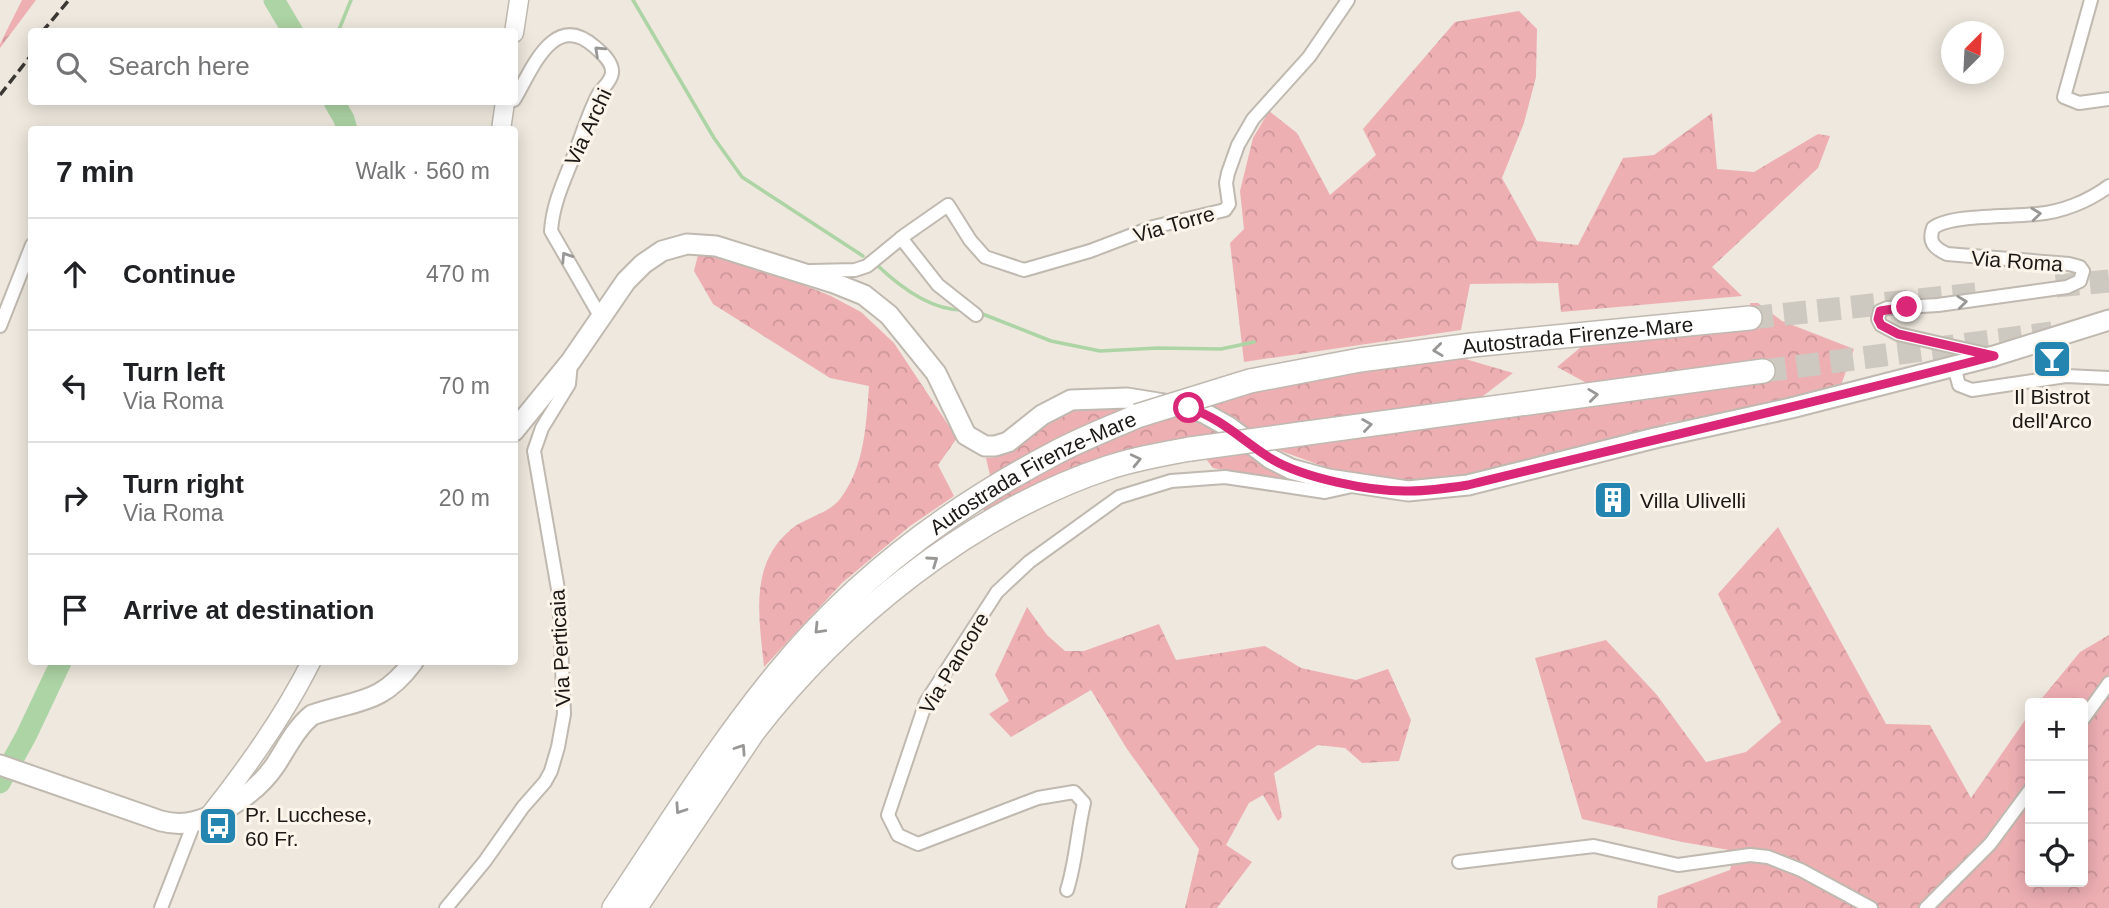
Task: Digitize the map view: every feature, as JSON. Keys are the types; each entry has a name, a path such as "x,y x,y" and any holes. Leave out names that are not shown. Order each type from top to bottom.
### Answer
{"highway":[{"name":"Autostrada Firenze-Mare","path":"614,908 740,722 796,651 848,600 920,537 975,499 1054,454 1137,416 1250,380 1360,360 1472,345 1750,317"},
{"name":"Autostrada Firenze-Mare","path":"635,908 753,732 814,660 879,601 973,534 1038,496 1110,467 1190,449 1763,372"}],"main road":[{"path":"518,426 571,361 626,281 643,264 662,251 687,244 716,246 864,295 889,315 936,373 965,435 976,442 995,446 1008,442 1055,406 1071,400 1127,398 1196,410 1222,423 1283,465 1303,473 1408,491 1468,485 1791,408 1994,356 2109,320"},
{"path":"0,765 171,824 201,820 236,803 264,780 304,722 312,715 379,695 395,683 410,665"}],"street":[{"path":"515,28 519,0"},
{"name":"Via Torre","path":"901,238 948,205 970,240 985,257 1024,270 1090,251 1153,227 1225,209 1229,204 1226,183 1228,173 1238,145 1253,119 1309,57 1348,0"},
{"path":"2091,0 2064,92 2065,99 2084,103 2109,99"},
{"name":"Via Archi","path":"518,94 543,50 561,36 570,34 582,37 608,60 612,70 610,80 598,94 557,196 551,231 600,316"},
{"name":"Via Roma","path":"1994,356 1898,334 1881,325 1880,311 2058,289 2076,283 2082,279 2083,274 2077,266 1953,256 1934,246 1931,242 1932,232 1937,225 1949,221 2048,213 2087,199 2109,186"},
{"path":"793,271 861,269 901,238 938,285 976,315"},
{"path":"0,326 28,255"},
{"name":"Via Perticaia","path":"446,908 485,861 514,817 545,782 558,747 564,714 559,595 534,451 542,428 569,384 571,361"},
{"path":"1954,366 1959,385 1972,390 2066,376 2109,378"},
{"name":"Via Pancore","path":"1067,891 1074,866 1077,831 1084,803 1073,792 1038,798 918,844 898,835 888,814 926,702 997,592 1029,562 1119,497 1171,481 1225,477 1325,492 1356,484"},
{"path":"162,908 201,820 260,749 309,665"},
{"path":"2088,712 2109,683"},
{"path":"1926,908 1990,844 2025,797"},
{"path":"1459,862 1594,846 1678,864 1708,863 1750,855 1768,857 1801,870 1871,908"}],"green space":[{"path":"22,0 36,0 0,48 0,44"},
{"path":"1519,11 1537,29 1536,77 1524,123 1502,178 1537,241 1578,245 1623,158 1654,155 1712,113 1717,169 1754,172 1818,134 1830,136 1818,168 1712,267 1742,296 1561,312 1558,283 1470,284 1461,330 1244,362 1230,243 1244,229 1240,191 1253,138 1269,111 1297,133 1330,195 1376,155 1363,129 1455,22"},
{"path":"699,251 781,276 831,296 861,312 894,343 957,438 938,465 954,496 910,526 842,583 764,667 759,610 763,573 779,541 794,527 830,508 848,486 855,473 863,445 869,386 830,378 713,304 694,271"},
{"path":"1750,303 1758,303 1782,321 1854,349 1840,388 1688,424 1686,420 1666,423 1659,431 1458,479 1404,482 1342,473 1281,451 1219,413 1199,404 1313,377 1455,356 1513,373 1474,403 1594,387 1557,367 1587,342 1752,323"},
{"path":"1104,404 1190,416 1225,432 1298,483 1213,468 1192,441 987,515 980,504 1025,477 1160,415 1119,411 1063,435 990,475 986,458 998,457 1068,409"},
{"path":"1778,527 1886,724 1930,725 1971,798 2025,720 2025,887 2088,887 2088,698 2042,698 2080,652 2109,635 2109,908 1657,908 1658,896 1730,870 1735,851 1582,819 1535,658 1606,640 1657,695 1706,762 1746,752 1781,722 1718,594"},
{"path":"1027,607 1047,635 1065,651 1084,651 1159,624 1176,660 1265,646 1301,668 1356,680 1388,669 1411,720 1399,761 1362,763 1345,748 1318,745 1274,773 1282,817 1278,821 1263,795 1249,803 1226,845 1252,862 1217,908 1185,908 1199,849 1127,749 1091,690 1011,737 989,714 1009,701 995,675"}],"waterway":[{"path":"274,0 291,28"},
{"path":"340,28 351,0"},
{"path":"633,0 714,138 742,177 863,256"},
{"path":"336,105 346,126"},
{"path":"877,265 895,281 927,301 962,310"},
{"path":"980,313 1051,341 1100,351 1221,349 1254,342"},
{"path":"0,783 60,665"}],"tunnel":[{"path":"2056,286 2109,281"},
{"path":"1750,318 1984,293"},
{"path":"1763,371 2052,333"}],"railway":[{"path":"45,28 69,0"},
{"path":"0,95 28,59"}],"place":[{"name":"Il Bistrot dell'Arco","path":"2052,359"},
{"name":"Villa Ulivelli","path":"1613,500"},
{"name":"Pr. Lucchese, 60 Fr.","path":"218,826"}],"route":[{"path":"1189,408 1216,419 1271,459 1303,473 1392,490 1423,491 1468,485 1791,408 1994,356 1898,334 1881,325 1878,319 1880,311 1907,307"}]}
